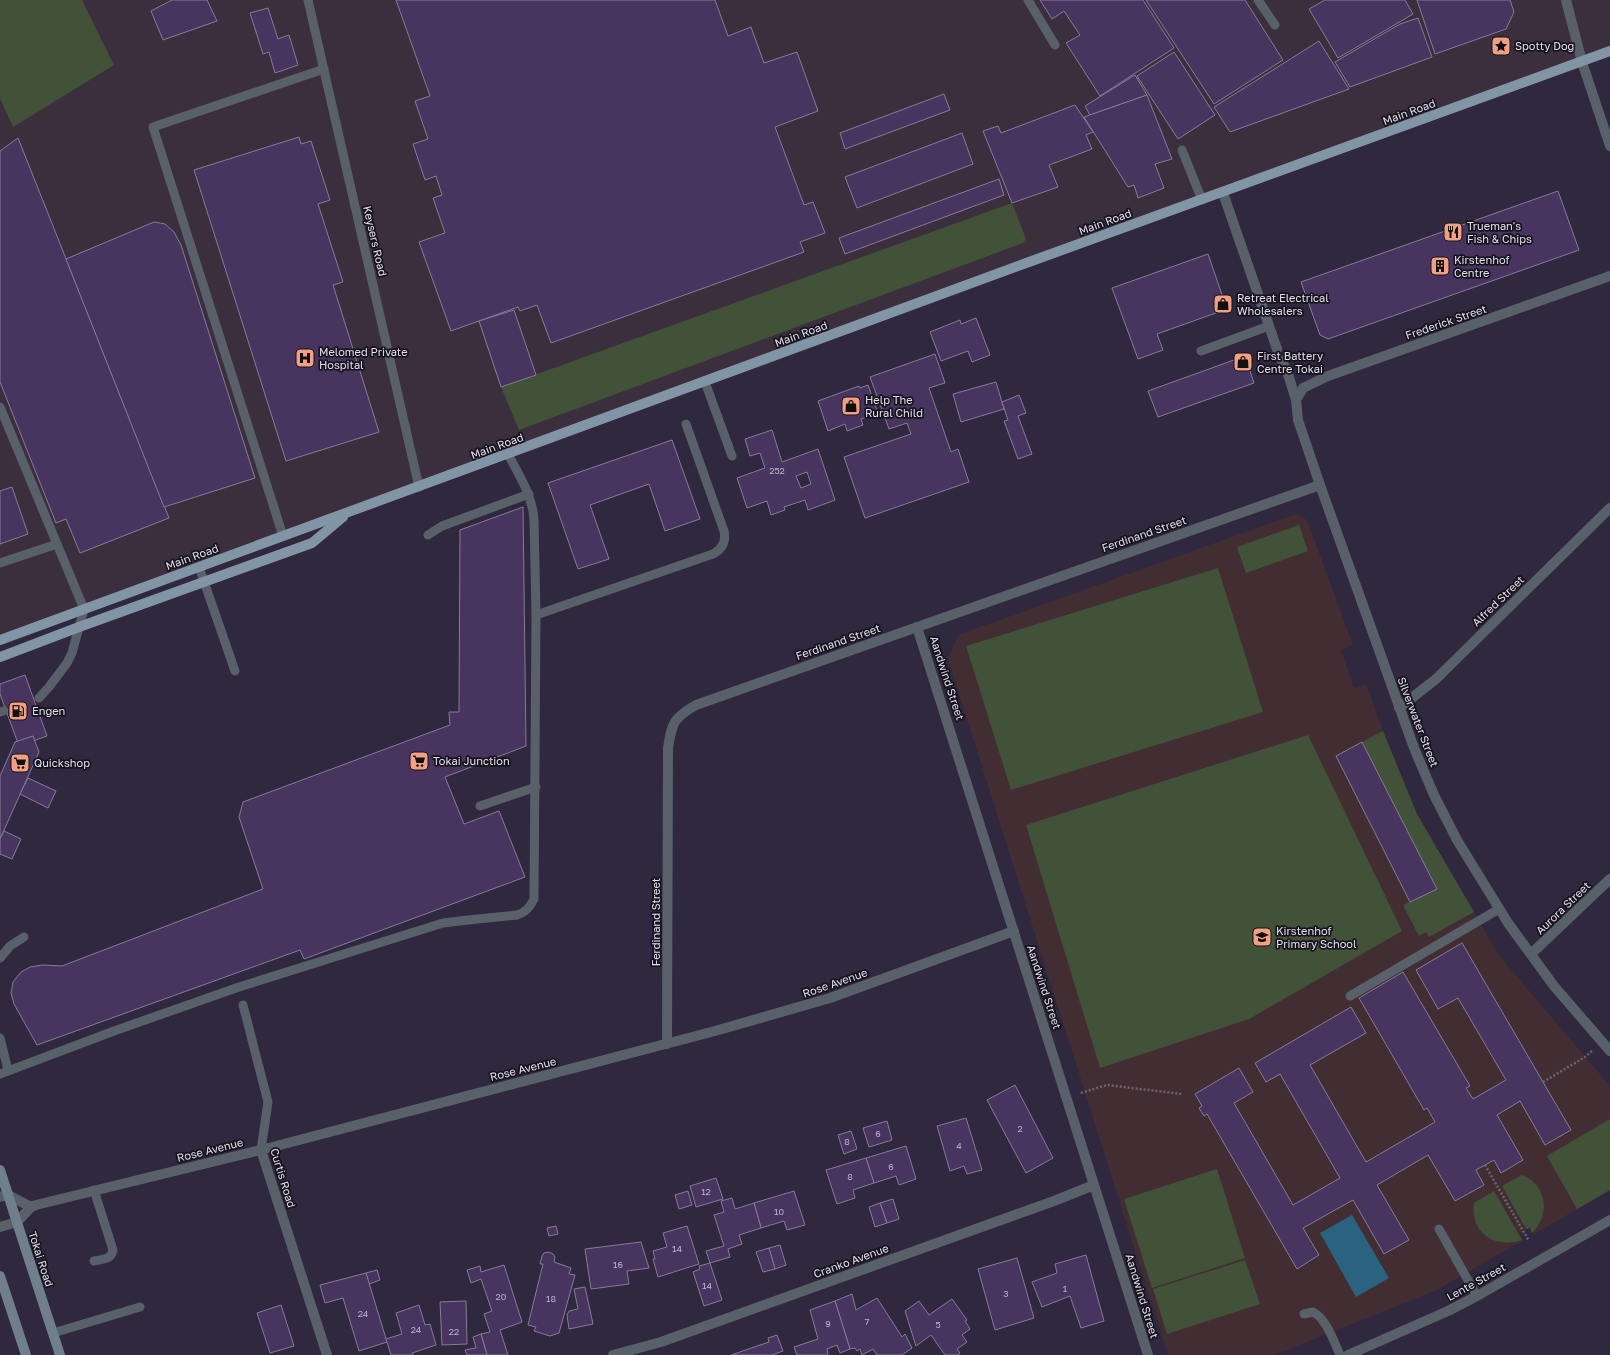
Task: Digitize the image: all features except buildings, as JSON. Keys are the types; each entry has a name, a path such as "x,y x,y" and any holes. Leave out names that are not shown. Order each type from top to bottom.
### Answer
{"main road":[{"name":"Main Road","path":"0,640 1610,51"},
{"path":"0,658 79,627 312,542 349,512"},
{"name":"Tokai Road","path":"0,1170 4,1196 17,1222 60,1355"},
{"path":"0,1276 26,1355"}],"street":[{"path":"1566,0 1582,62 1610,146"},
{"path":"1223,193 1277,349"},
{"name":"Frederick Street","path":"1296,400 1303,388 1328,376 1610,276"},
{"name":"Silverwater Street","path":"1282,361 1288,374 1296,400 1298,420 1320,485 1399,708 1434,795 1457,840 1500,910 1554,986 1610,1051"},
{"name":"Ferdinand Street","path":"667,1044 668,748 671,727 683,712 696,705 1320,485"},
{"name":"Alfred Street","path":"1399,708 1436,679 1610,508"},
{"name":"Aandwind Street","path":"917,627 1148,1355"},
{"name":"Aurora Street","path":"1532,954 1610,879"},
{"name":"Rose Avenue","path":"31,1207 94,1190 261,1150 667,1044 830,998 1014,931"},
{"name":"Curtis Road","path":"261,1150 327,1355"},
{"name":"Cranko Avenue","path":"613,1355 661,1342 1054,1201 1094,1185"},
{"path":"0,1227 17,1222 31,1207 4,1196"},
{"name":"Lente Street","path":"1348,1355 1448,1311 1610,1220"}],"lane":[{"name":"Keysers Road","path":"308,0 419,486"},
{"path":"1028,0 1055,45"},
{"path":"1258,0 1275,25"},
{"path":"283,536 154,127 324,69"},
{"path":"1182,150 1202,200"},
{"path":"1201,351 1269,326"},
{"path":"704,382 732,456"},
{"path":"0,407 84,609 72,653 67,663 39,698"},
{"path":"536,615 713,554 722,547 725,543 724,530 686,424"},
{"path":"0,1038 4,1072 232,989 426,928 468,920 499,918 521,914 530,907 534,899 536,787 536,615 534,519 533,506 529,494 508,454"},
{"path":"428,535 442,526 529,494"},
{"path":"0,563 58,544"},
{"path":"199,567 235,671"},
{"path":"480,806 536,787"},
{"path":"1350,996 1500,910"},
{"path":"0,958 10,946 24,937"},
{"name":"Curtis Road","path":"243,1005 268,1102 261,1150"},
{"path":"94,1190 113,1250 109,1258 94,1261"},
{"path":"1439,1229 1477,1296"},
{"path":"53,1333 140,1307"},
{"path":"1304,1314 1313,1312 1320,1318 1330,1332 1340,1355"}],"path":[{"path":"1543,1082 1593,1051"},
{"path":"1080,1093 1107,1085 1182,1094"},
{"path":"1485,1165 1529,1241"}],"shaded area":[{"path":"82,0 1610,0 1610,51 0,640 0,99 13,127"},
{"name":"Kirstenhof Primary School","path":"1296,514 1307,520 1353,645 1341,650 1354,688 1366,684 1392,755 1417,814 1498,954 1610,1086 1610,1190 1533,1235 1529,1228 1520,1234 1523,1240 1439,1289 1274,1355 1168,1355 948,659 958,635"}],"green space":[{"path":"0,0 82,0 114,65 13,127 0,99"},
{"path":"1012,203 1026,239 1023,243 519,430 501,387"},
{"path":"1299,525 1308,551 1246,573 1237,547"},
{"path":"1218,568 1263,712 1011,790 966,646"},
{"path":"1383,731 1417,814 1474,912 1429,937 1426,932 1419,936 1403,905 1436,889 1362,742"},
{"path":"1308,735 1402,931 1249,1019 1100,1068 1026,825"},
{"path":"1610,1119 1610,1190 1577,1209 1547,1156"},
{"path":"1217,1169 1245,1258 1152,1288 1124,1199"},
{"path":"1522,1175 1537,1186 1544,1201 1542,1218 1532,1233 1530,1228 1526,1229 1502,1186"},
{"path":"1494,1191 1522,1240 1503,1242 1494,1240 1486,1236 1476,1223 1474,1203"},
{"path":"1245,1260 1260,1304 1167,1334 1153,1289"}],"water":[{"path":"1352,1215 1389,1278 1356,1297 1320,1233"}],"place":[{"name":"Spotty Dog","path":"1501,46"},
{"name":"Trueman's Fish & Chips","path":"1453,232"},
{"name":"Kirstenhof Centre","path":"1440,266"},
{"name":"Retreat Electrical Wholesalers","path":"1223,304"},
{"name":"Melomed Private Hospital","path":"305,358"},
{"name":"First Battery Centre Tokai","path":"1243,362"},
{"name":"Help The Rural Child","path":"851,406"},
{"name":"Engen","path":"18,711"},
{"name":"Tokai Junction","path":"419,761"},
{"name":"Quickshop","path":"20,763"},
{"name":"Kirstenhof Primary School","path":"1262,937"}]}
